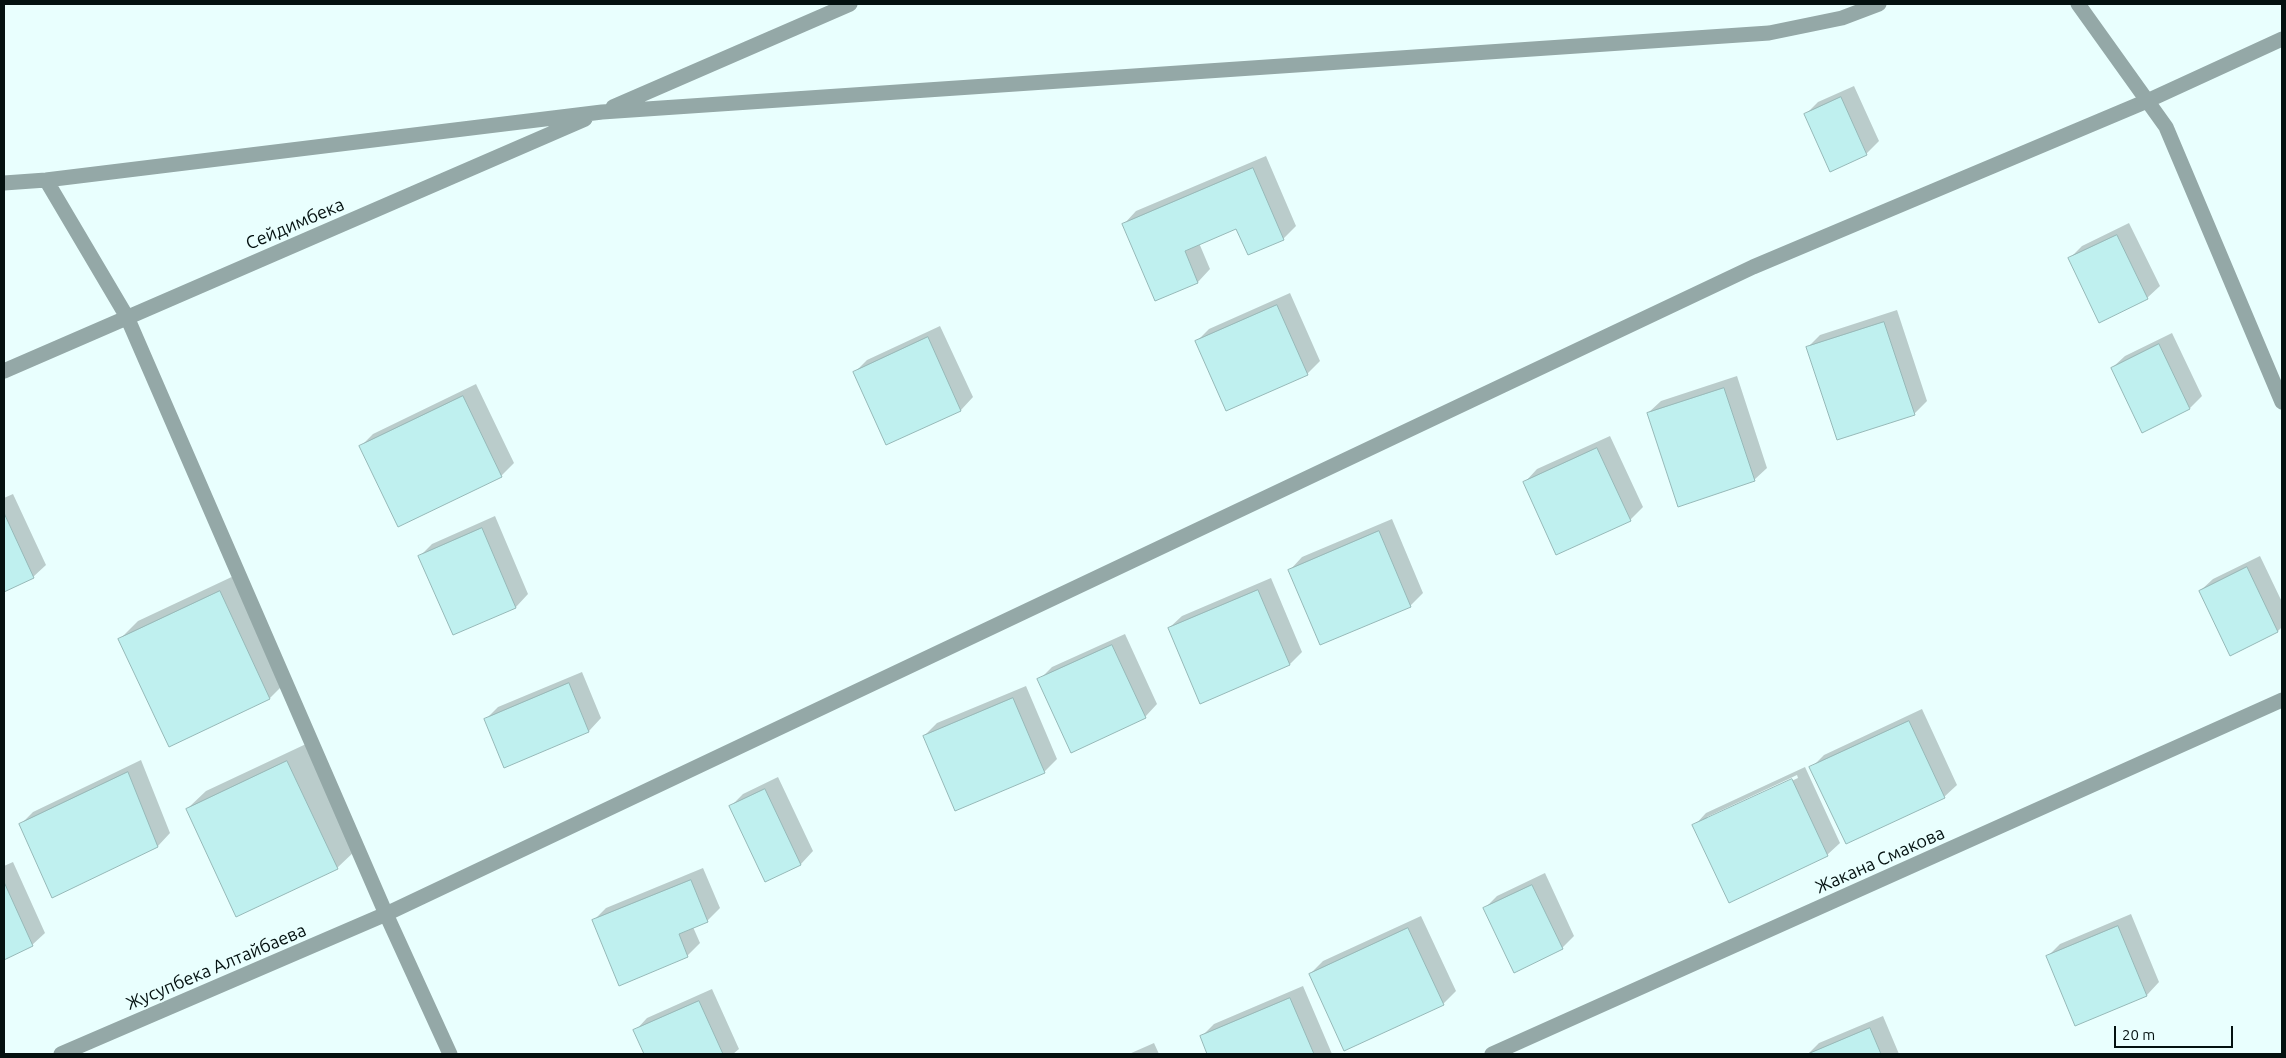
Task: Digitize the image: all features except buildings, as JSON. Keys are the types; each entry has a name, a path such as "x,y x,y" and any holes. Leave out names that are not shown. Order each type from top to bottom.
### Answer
{"street":[{"name":"Сейдимбека","path":"4,371 850,4"},
{"path":"4,183 46,180 602,112 1769,33 1842,18 1879,4"},
{"path":"2078,4 2166,127 2282,402"},
{"name":"Жусупбека Алтайбаева","path":"60,1054 386,914 1753,267 2147,101 2282,39"},
{"path":"46,180 126,317 386,914 450,1054"},
{"name":"Жакана Смакова","path":"1492,1054 2282,700"}]}
